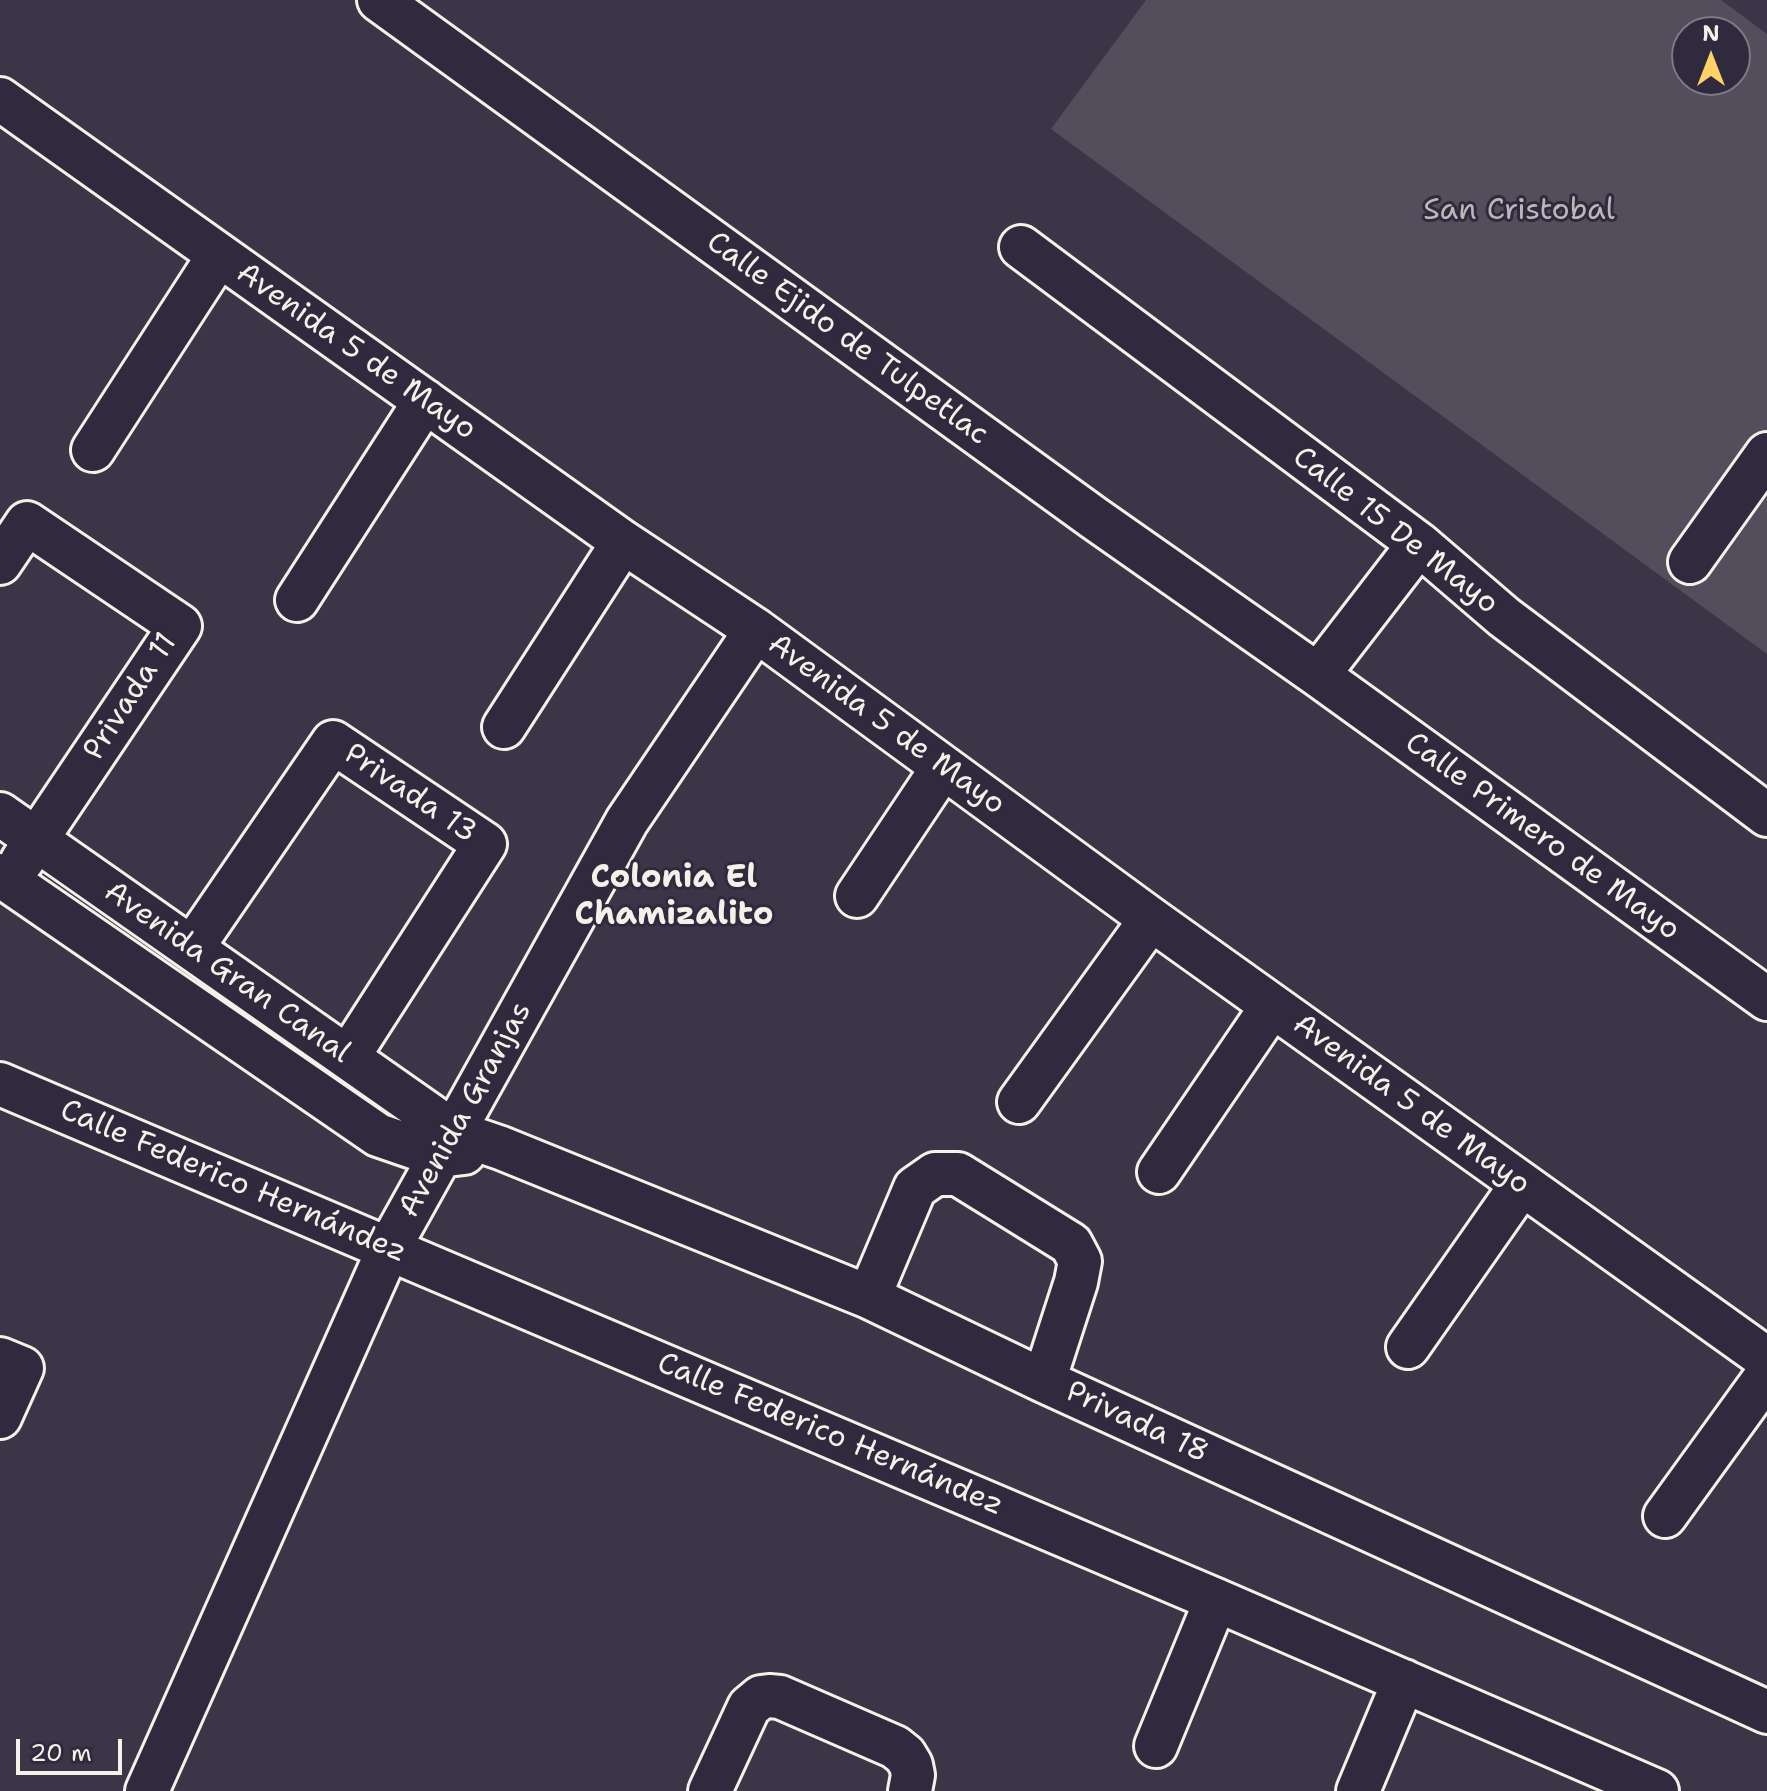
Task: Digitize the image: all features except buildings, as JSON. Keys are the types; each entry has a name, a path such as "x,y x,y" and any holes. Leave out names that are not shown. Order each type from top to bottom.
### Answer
{"street":[{"name":"Calle Ejido de Tulpetlac","path":"379,0 1094,518 1318,675"},
{"name":"Avenida 5 de Mayo","path":"4,110 219,255 623,542 756,630 1151,919 1767,1359"},
{"name":"Calle 15 De Mayo","path":"1021,247 1419,544 1504,617 1767,815"},
{"path":"93,450 219,255"},
{"path":"297,600 425,401"},
{"path":"1690,562 1767,454"},
{"name":"Privada 11","path":"0,563 27,523 180,626 36,840 4,878"},
{"path":"504,727 623,542"},
{"path":"1318,675 1419,544"},
{"name":"Avenida Granjas","path":"147,1791 389,1248 627,821 756,630"},
{"name":"Calle Primero de Mayo","path":"1318,675 1767,999"},
{"name":"Privada 13","path":"192,948 333,742 485,844 348,1057"},
{"path":"857,896 943,767"},
{"name":"Avenida Gran Canal","path":"0,814 348,1057 446,1144"},
{"name":"Avenida Gran Canal","path":"4,878 378,1135 446,1144"},
{"path":"1019,1102 1151,919"},
{"path":"1159,1172 1272,1006"},
{"name":"Calle Federico Hernández","path":"0,1084 1216,1600 1657,1791"},
{"name":"Privada 18","path":"446,1144 501,1148 869,1297 1044,1381 1767,1712"},
{"path":"869,1297 915,1188 935,1174 958,1174 1071,1244 1080,1261 1044,1381"},
{"path":"1408,1347 1522,1184"},
{"path":"0,1359 22,1368 0,1417"},
{"path":"1665,1516 1767,1375"},
{"path":"1156,1746 1216,1600"},
{"path":"1358,1791 1404,1681"},
{"path":"710,1791 749,1707 761,1697 769,1696 780,1697 895,1747 911,1765 910,1791"}],"green space":[{"name":"San Cristobal","path":"1146,0 1721,0 1743,16 1671,16 1671,96 1751,96 1751,22 1767,34 1767,654 1051,129"}],"district":[{"name":"Colonia El Chamizalito","path":"674,898"}]}
